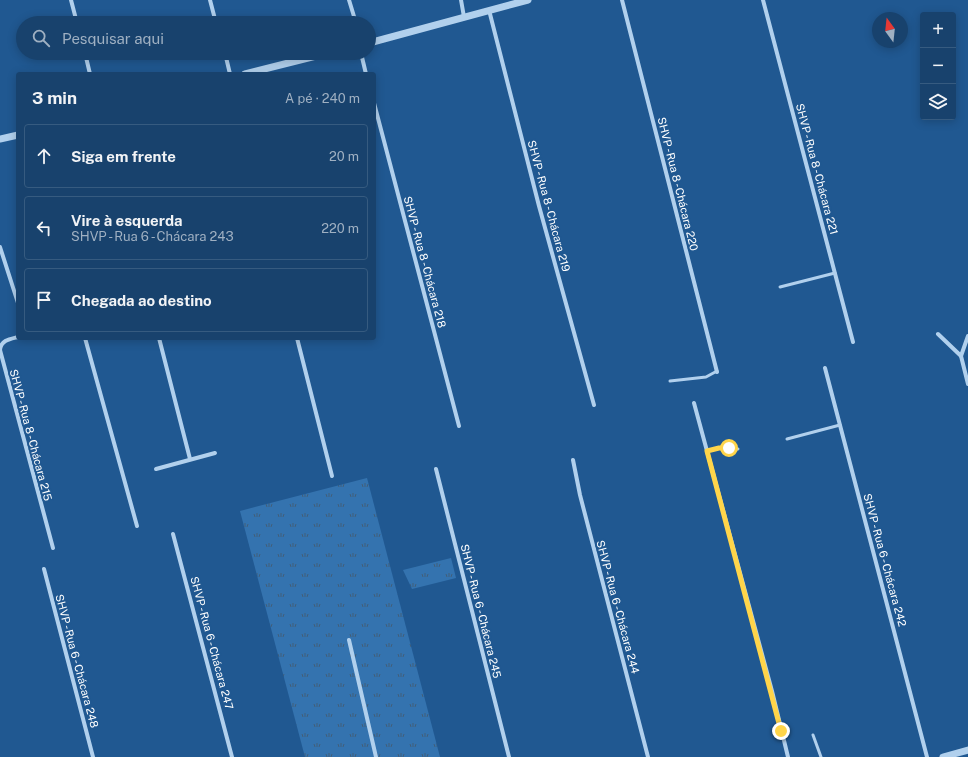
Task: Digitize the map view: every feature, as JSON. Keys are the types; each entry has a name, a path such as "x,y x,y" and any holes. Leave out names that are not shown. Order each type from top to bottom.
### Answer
{"street":[{"path":"71,0 75,16"},
{"path":"210,0 214,16"},
{"path":"349,0 354,16"},
{"path":"461,0 464,17"},
{"path":"376,41 489,10 510,2 528,0"},
{"name":"SHVP - Rua 8 - Chácara 220","path":"622,0 717,371"},
{"name":"SHVP - Rua 8 - Chácara 221","path":"763,0 853,342"},
{"name":"SHVP - Rua 8 - Chácara 219","path":"489,10 539,206 594,405"},
{"path":"87,60 90,72"},
{"path":"227,60 230,72"},
{"path":"253,72 300,60"},
{"path":"363,60 366,72"},
{"name":"SHVP - Rua 8 - Chácara 218","path":"376,111 459,426"},
{"path":"0,139 16,135"},
{"path":"0,247 16,297"},
{"path":"938,334 961,356 968,384"},
{"path":"961,356 968,336"},
{"name":"SHVP - Rua 8 - Chácara 215","path":"16,338 2,343 0,350 52,548"},
{"path":"86,340 137,526"},
{"path":"160,340 190,459"},
{"path":"298,340 332,476"},
{"name":"SHVP - Rua 6 - Chácara 242","path":"825,368 927,757"},
{"path":"694,403 788,757"},
{"path":"156,469 215,453"},
{"name":"SHVP - Rua 6 - Chácara 244","path":"572,460 648,757"},
{"name":"SHVP - Rua 6 - Chácara 245","path":"436,469 509,757"},
{"name":"SHVP - Rua 6 - Chácara 247","path":"174,534 232,757"},
{"name":"SHVP - Rua 6 - Chácara 248","path":"44,569 93,757"},
{"path":"349,640 376,757"},
{"path":"942,757 968,750"}],"lane":[{"path":"780,287 835,273"},
{"path":"670,381 706,377 717,371"},
{"path":"787,439 840,425"},
{"path":"707,451 719,448 738,449"},
{"path":"813,735 821,757"}],"green space":[{"path":"367,478 440,757 305,757 240,511"},
{"path":"451,558 456,578 412,589 403,570"}],"route":[{"path":"729,448 719,448 707,451 740,578 772,692 781,731"}]}
